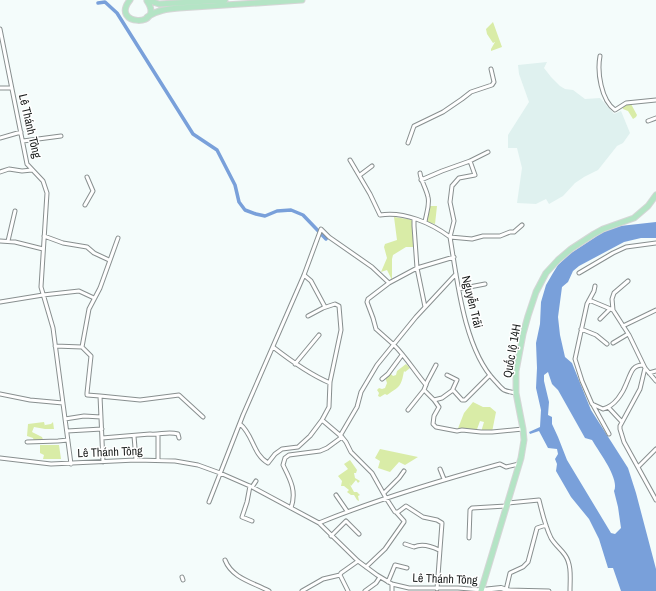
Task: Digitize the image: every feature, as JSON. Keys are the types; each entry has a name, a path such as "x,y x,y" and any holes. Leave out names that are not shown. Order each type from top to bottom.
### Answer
{"main road":[{"path":"147,0 164,4 225,0"},
{"path":"147,0 150,5 147,17"},
{"path":"128,1 126,11 127,15 132,20 140,21 156,12 179,8 302,0"},
{"name":"Quốc lộ 14H","path":"482,591 519,464 524,440 516,393 516,371 523,334 536,292 546,274 558,260 571,249 603,229 634,218 648,206 656,195"}],"street":[{"name":"Lê Thánh Tông","path":"0,29 27,164 44,181 47,193 41,287 53,328 72,464 158,460 198,465 220,472 251,486 319,523 358,561 392,584 410,588 458,588 482,591 501,588 508,590"},
{"path":"600,56 598,71 607,102 613,109 615,110 626,103 656,100"},
{"path":"408,143 414,126 443,112 472,92 492,85 494,82 491,69"},
{"path":"0,88 11,88"},
{"path":"648,121 656,118"},
{"path":"0,138 21,132"},
{"path":"23,141 61,136"},
{"path":"421,180 442,171 470,162 488,152"},
{"path":"350,160 360,174 380,215 395,214 425,222 450,237 472,239 483,236 500,236 514,232 522,225"},
{"path":"450,237 454,221 450,202 452,186 459,178 474,175 470,162"},
{"path":"360,174 372,166"},
{"path":"0,172 9,169 22,171 32,170"},
{"path":"420,173 421,180 428,197 425,222"},
{"path":"85,206 92,191 87,177"},
{"path":"8,241 14,211"},
{"path":"414,219 417,268 425,307"},
{"path":"209,502 240,424 304,275 321,229 329,237 372,267 389,283"},
{"path":"44,236 63,243 87,246 94,253 109,260"},
{"name":"Nguyễn Trãi","path":"450,237 466,321 476,352 490,375 504,390 516,393"},
{"path":"82,347 89,309 100,288 118,238"},
{"path":"0,241 8,241 43,249"},
{"path":"579,273 626,247 656,243"},
{"path":"426,385 394,345 376,329 368,299 389,283 417,268 454,257"},
{"path":"291,508 293,493 291,479 283,465 286,458 289,456 320,451 327,448 341,436 357,407 361,392 377,365 425,307 456,274"},
{"path":"304,275 311,281 325,307"},
{"path":"600,320 611,309 614,294 628,281"},
{"path":"459,289 486,284"},
{"path":"595,286 587,304 575,358 582,381 592,404 609,434"},
{"path":"0,302 79,291 94,298"},
{"path":"589,300 611,309 628,334 644,366 656,381"},
{"path":"240,424 246,429 255,448 268,463 275,454 282,449 302,444 322,420 330,403 330,383 339,343 341,320 339,306 335,304 325,307 308,316"},
{"path":"623,326 656,310"},
{"path":"581,330 596,335 607,344"},
{"path":"613,343 628,334"},
{"path":"295,364 319,335"},
{"path":"55,346 82,347 91,356 88,395 140,400 180,395 203,417"},
{"path":"273,347 295,364 318,378 330,383"},
{"path":"382,379 388,374 402,355"},
{"path":"408,410 424,390 436,365"},
{"path":"592,404 603,409 608,407 620,395 628,382 630,372 639,365 644,366"},
{"path":"644,366 640,389 622,422 620,429 624,440 656,500"},
{"path":"649,373 656,370"},
{"path":"434,400 442,398 452,390 457,380 447,375"},
{"path":"452,390 462,400 464,400 490,375"},
{"path":"424,390 434,400 438,407 433,424 436,427 457,431 462,430 481,432 523,429"},
{"path":"0,394 30,400 63,403"},
{"path":"100,396 103,462"},
{"path":"608,407 622,422"},
{"path":"65,419 84,416 101,417"},
{"path":"322,420 341,436 351,452 372,473 393,509 405,521 385,549 366,567"},
{"path":"67,431 102,429"},
{"path":"102,438 150,434 158,435 167,432 178,434 179,438"},
{"path":"158,435 158,460"},
{"path":"134,436 136,460"},
{"path":"27,442 58,442 68,440"},
{"path":"638,466 656,449"},
{"path":"0,458 40,463 72,464"},
{"path":"319,523 348,511 444,479 500,464 506,466 519,464"},
{"path":"440,468 444,479"},
{"path":"384,493 404,471"},
{"path":"252,521 242,517 251,486 256,481"},
{"path":"653,496 656,492"},
{"path":"336,495 348,511"},
{"path":"469,538 470,510 472,508 539,500 546,525 556,544 566,556 570,570 570,591"},
{"path":"396,512 406,506 423,517 440,521 442,523 437,589"},
{"path":"331,536 346,521 359,534"},
{"path":"546,525 537,528 528,562 523,567 510,573 508,590 549,591"},
{"path":"405,544 414,547 418,545 433,547 439,550"},
{"path":"225,561 229,569 234,574 269,591"},
{"path":"302,591 323,579 340,575 358,561"},
{"path":"388,582 395,565 408,568"},
{"path":"340,575 348,591"},
{"path":"365,591 374,585 380,577"},
{"path":"392,584 392,591"}],"shaded area":[{"path":"547,62 544,68 560,86 565,89 573,90 585,99 600,98 614,114 621,111 630,133 623,143 617,146 598,170 575,183 563,196 549,204 546,199 536,204 517,203 522,168 517,148 508,148 508,135 529,102 519,74 518,65"}],"green space":[{"path":"493,22 502,47 491,51 495,42 493,43 487,34 486,29"},
{"path":"626,103 631,104 637,115 633,119 628,111 623,109 622,106"},
{"path":"429,206 437,206 435,224 427,222"},
{"path":"394,217 414,220 416,247 406,247 393,255 392,280 387,270 381,272 387,258 384,247 385,244 397,240"},
{"path":"406,364 410,368 405,372 404,371 399,386 387,395 385,394 380,397 378,396 379,393 377,390 379,388 385,388 387,383 385,377 391,369 393,371 391,374 393,376 396,375 397,371"},
{"path":"473,402 483,407 490,407 496,412 492,432 481,432 484,422 480,421 476,432 457,431 464,413"},
{"path":"44,422 45,426 53,422 54,429 34,427 32,432 42,437 44,442 34,441 33,438 27,436 28,424"},
{"path":"40,445 59,445 61,459 43,459 44,455 40,453"},
{"path":"380,449 418,457 405,465 399,462 390,472 378,468 380,461 375,458"},
{"path":"350,460 357,470 356,473 354,473 355,478 360,481 358,483 356,480 351,486 349,483 354,492 357,492 360,495 358,496 359,501 354,495 347,492 349,490 344,486 341,486 342,481 338,476 348,469 344,464"}],"water":[{"path":"656,222 656,238 641,238 624,242 579,266 573,271 568,282 562,287 558,317 565,357 572,363 591,410 628,468 656,569 656,591 621,591 613,568 608,568 599,539 589,519 571,497 556,471 557,464 555,459 558,454 557,449 548,448 539,431 530,434 529,432 540,427 541,410 536,388 536,343 540,324 541,302 546,285 558,265 571,253 603,232 620,226","holes":["548,372 552,384 558,390 585,438 592,440 612,473 621,528 615,534 611,533 567,460 552,424 552,417 548,415 549,402 544,381 544,375"]}],"waterway":[{"path":"98,3 105,2 117,13 193,134 217,150 235,185 239,202 245,210 265,216 277,211 291,210 303,215 326,239"}]}
